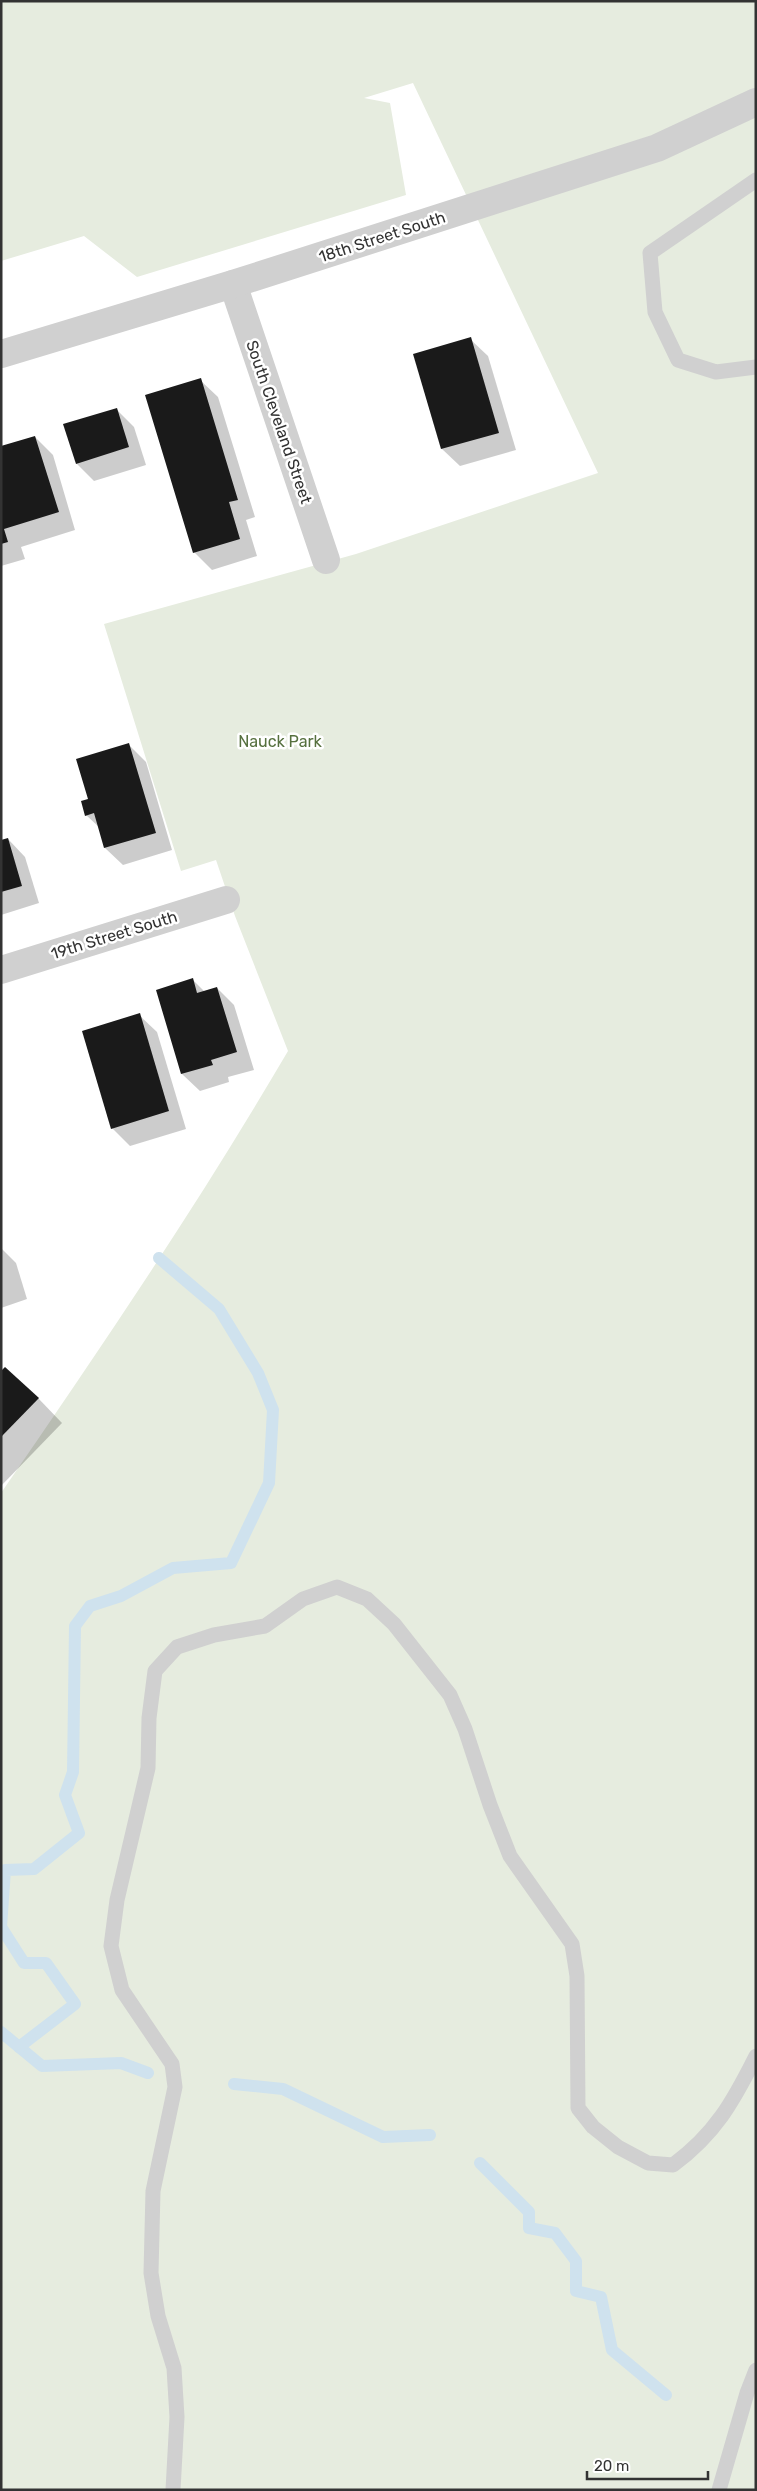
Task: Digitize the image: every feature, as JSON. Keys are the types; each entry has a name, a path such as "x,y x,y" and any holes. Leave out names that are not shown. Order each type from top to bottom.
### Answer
{"street":[{"name":"18th Street South","path":"1,354 233,284 657,148 756,102"},
{"name":"South Cleveland Street","path":"233,284 326,560"},
{"name":"19th Street South","path":"1,970 226,900"}],"lane":[{"path":"756,180 650,253 655,312 678,360 716,372 756,367"},
{"path":"173,2490 176,2418 174,2368 158,2316 151,2273 153,2191 176,2087 172,2064 122,1990 111,1946 117,1900 148,1768 149,1718 155,1671 176,1647 214,1635 265,1626 303,1599 338,1587 367,1599 394,1624 450,1695 465,1729 490,1805 510,1856 572,1944 576,1976 578,2108 593,2127 618,2147 648,2163 673,2165 697,2147 732,2102 756,2056"},
{"path":"719,2490 747,2393 756,2370"}],"green space":[{"name":"Nauck Park","path":"1,1 756,1 756,2490 1,2490 1,1493 149,1275 220,1164 288,1051 235,916 216,860 181,871 104,624 356,554 598,473 413,83 364,98 390,103 406,195 137,277 84,236 1,261"}],"building":[{"path":"471,337 499,433 441,449 413,354"},
{"path":"201,378 238,500 229,502 240,539 193,553 145,395"},
{"path":"117,408 129,447 76,464 63,424"},
{"path":"35,436 59,512 4,529 8,542 1,544 1,446"},
{"path":"129,743 156,833 104,848 94,813 85,816 81,801 88,799 76,759"},
{"path":"8,838 22,886 1,892 1,840"},
{"path":"193,978 197,993 217,987 237,1052 211,1060 213,1065 181,1074 156,990"},
{"path":"140,1013 169,1111 111,1129 82,1031"},
{"path":"5,1367 39,1398 1,1437 1,1371"}],"waterway":[{"path":"19,2047 75,2004 46,1963 24,1963 1,1927 5,1870 34,1869 79,1833 65,1795 73,1772 75,1626 90,1606 121,1596 173,1568 231,1563 269,1483 273,1410 258,1373 219,1309 159,1258"},
{"path":"1,2032 42,2066 121,2063 148,2073"},
{"path":"234,2084 283,2089 383,2137 430,2135"},
{"path":"480,2163 529,2212 529,2228 555,2233 576,2261 576,2291 601,2297 612,2350 666,2395"}]}
